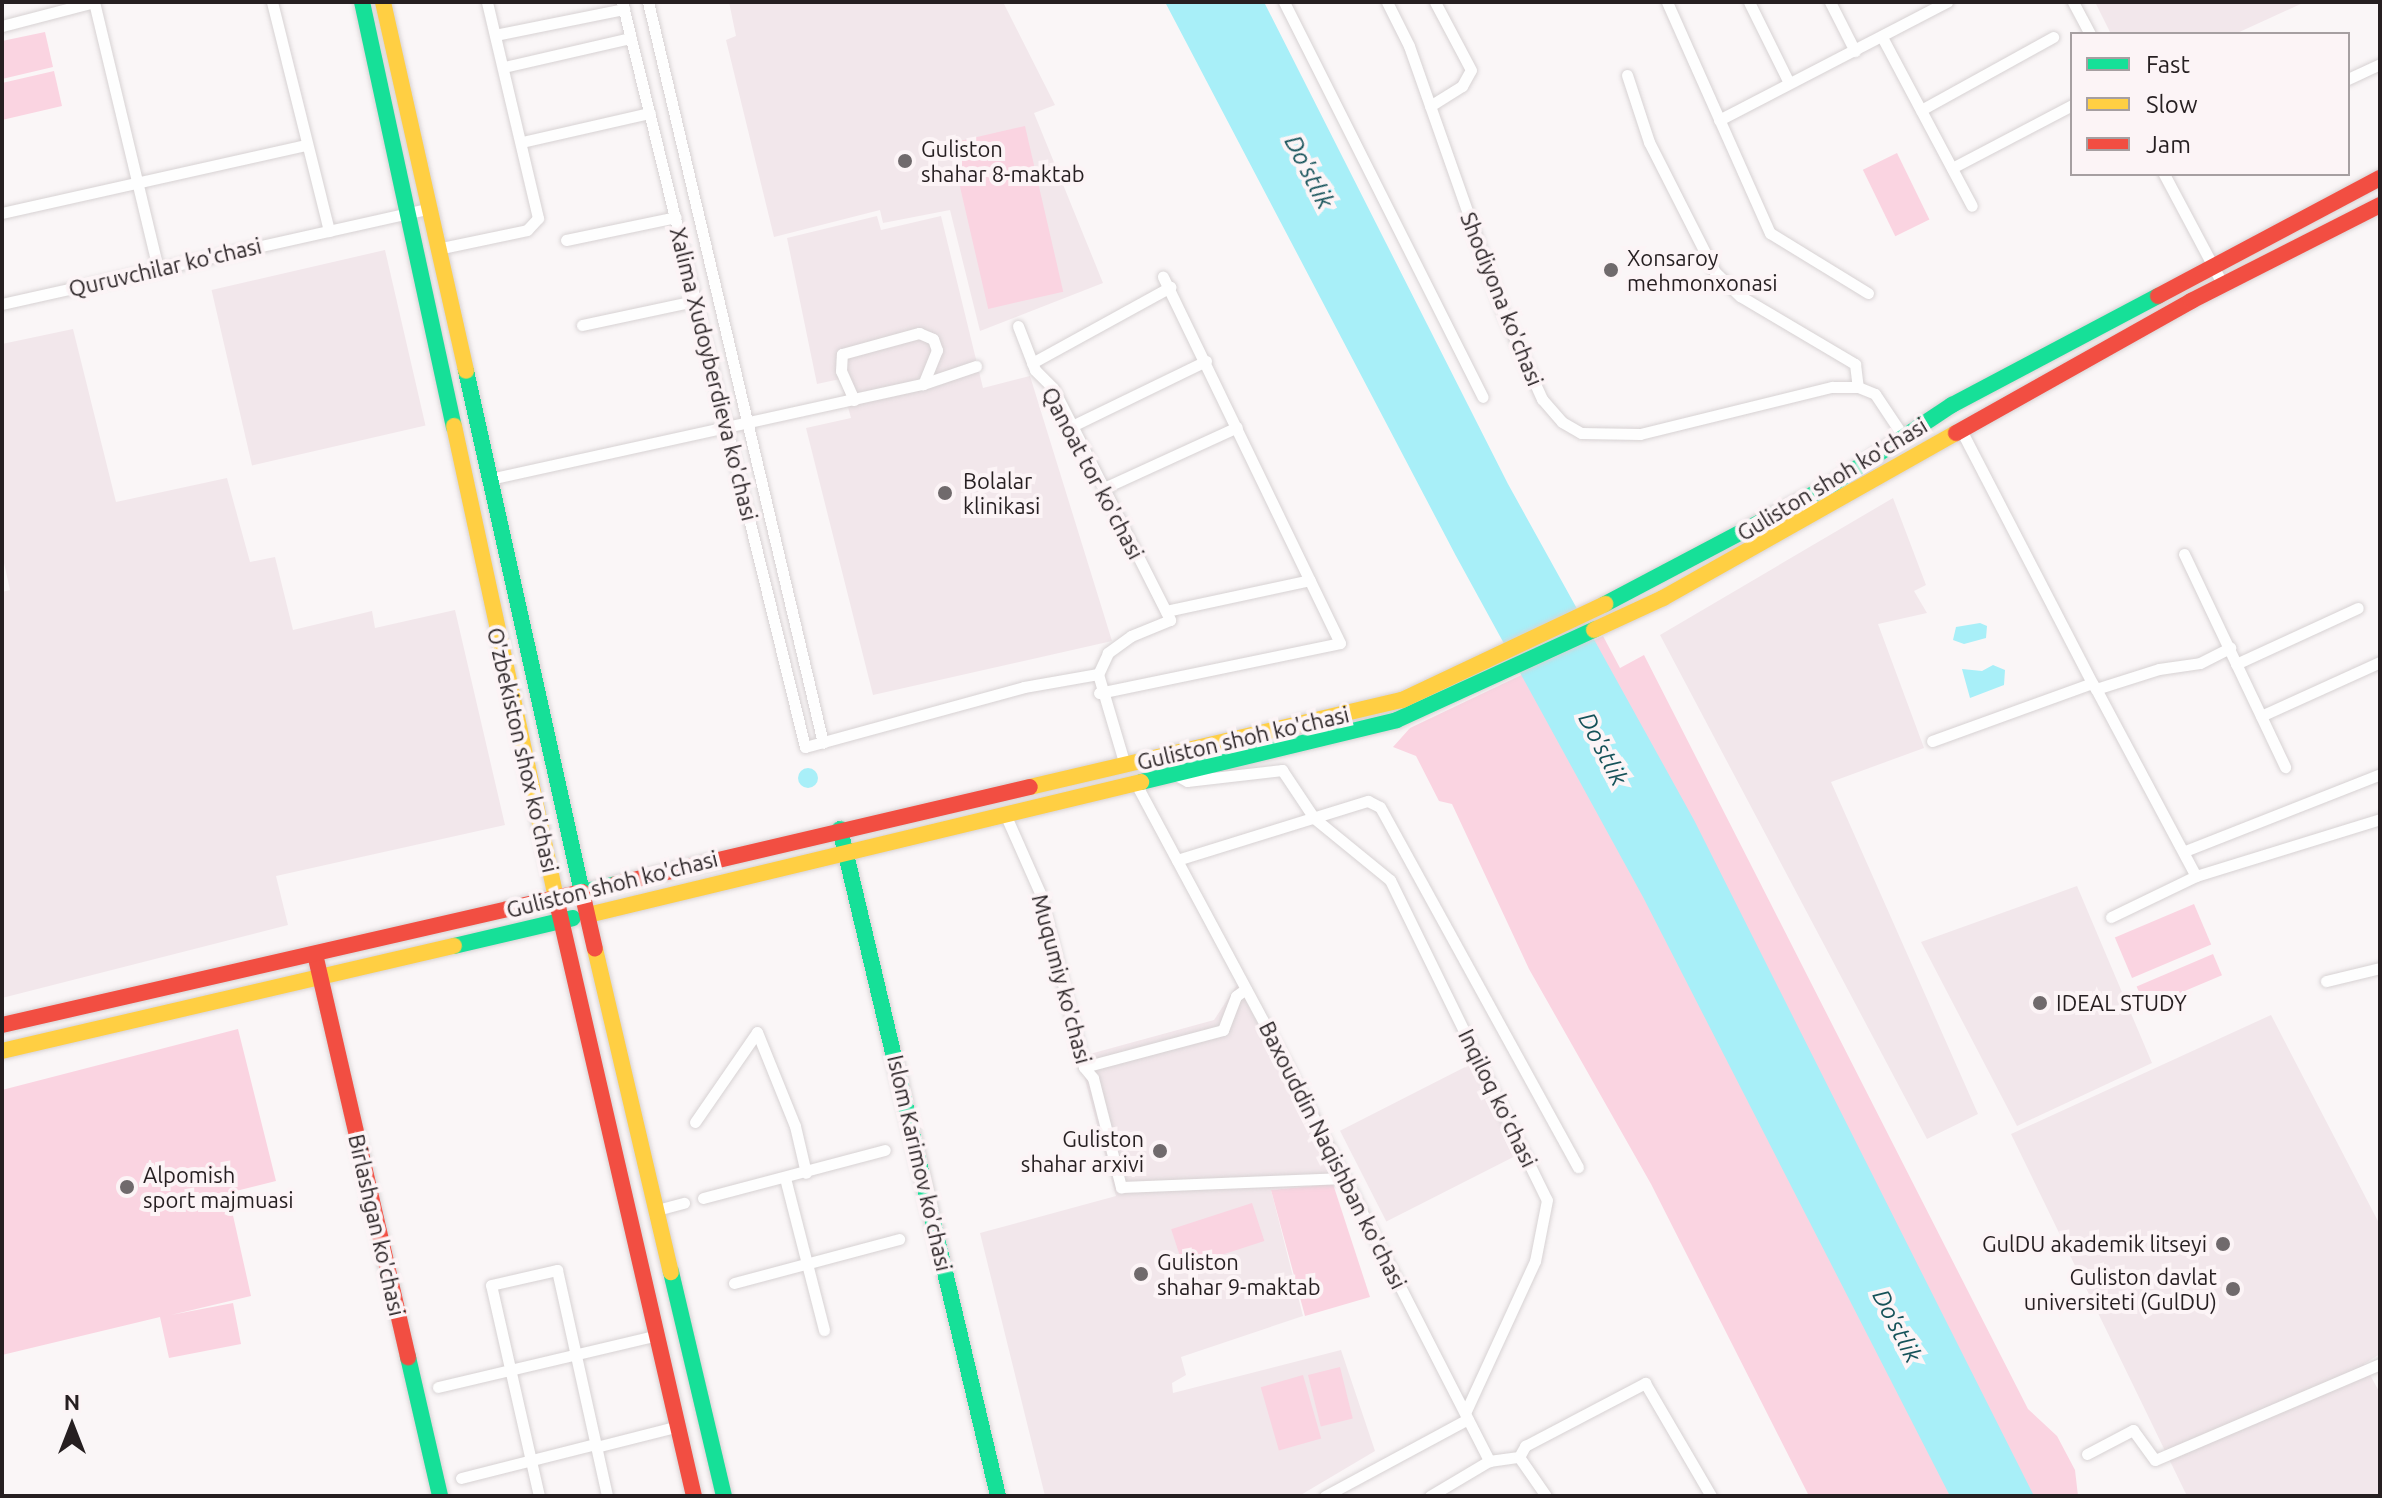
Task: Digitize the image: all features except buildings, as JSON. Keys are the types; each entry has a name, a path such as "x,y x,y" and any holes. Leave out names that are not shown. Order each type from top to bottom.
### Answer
{"main road":[{"name":"O'zbekiston shox ko'chasi","path":"362,2 556,898 694,1496"},
{"path":"384,2 428,209"},
{"name":"Guliston shoh ko'chasi","path":"1604,616 1833,484 1903,436 2212,265 2380,178"},
{"name":"Guliston shoh ko'chasi","path":"2,1051 846,854 1172,772 1397,720 1604,616 1769,542 1930,447 2223,285 2380,205"},
{"name":"O'zbekiston shox ko'chasi","path":"428,209 582,892 724,1496"},
{"name":"Guliston shoh ko'chasi","path":"2,1025 1389,704 1486,673"},
{"name":"Islom Karimov ko'chasi","path":"840,829 998,1496"},
{"path":"547,853 572,848"},
{"name":"Birlashgan ko'chasi","path":"315,954 440,1496"},
{"path":"572,961 597,955"}],"street":[{"path":"2,26 94,2 158,269"},
{"path":"272,2 329,231"},
{"path":"437,249 533,227 538,212 487,2"},
{"name":"Xalima Xudoyberdieva ko'chasi","path":"623,5 805,747 823,743 648,2"},
{"path":"1284,2 1483,397"},
{"name":"Shodiyona ko'chasi","path":"1387,2 1430,106 1502,310 1542,399 1562,422 1581,433 1640,434 1832,387 1858,387"},
{"path":"1430,106 1462,86 1471,70 1435,2"},
{"path":"1667,2 1770,233 1868,293"},
{"path":"1749,2 1789,83"},
{"path":"1830,2 1855,51"},
{"path":"1719,120 1947,2"},
{"path":"2073,2 2089,32"},
{"path":"495,35 623,5"},
{"path":"1882,37 1972,206"},
{"path":"1921,110 2053,37"},
{"path":"504,67 631,38"},
{"path":"2350,78 2380,64"},
{"path":"1627,75 1649,142 1715,272 1740,296 1855,364 1858,387 1875,394 1903,436"},
{"path":"1952,168 2070,106"},
{"path":"522,142 650,113"},
{"path":"2,213 307,145"},
{"path":"2165,176 2223,285"},
{"name":"Quruvchilar ko'chasi","path":"2,304 428,209"},
{"path":"566,240 676,217"},
{"path":"1032,363 1167,282 1340,643 1099,693"},
{"path":"582,325 695,301"},
{"name":"Qanoat tor ko'chasi","path":"1018,326 1032,363 1053,388 1168,616"},
{"path":"854,400 841,371 844,352 919,333 933,339 937,350 923,384"},
{"path":"1072,426 1206,361"},
{"path":"490,479 747,419 923,384 976,366"},
{"path":"1104,488 1237,427"},
{"path":"1961,430 2196,876"},
{"path":"2184,554 2285,767"},
{"path":"1125,765 1099,693 1098,674 1108,653 1168,616 1310,580"},
{"path":"2236,664 2358,608"},
{"path":"1932,741 2094,686 2159,669 2200,663 2230,648"},
{"path":"2261,716 2380,662"},
{"path":"823,743 1024,687 1098,674"},
{"name":"Inqiloq ko'chasi","path":"1172,772 1187,781 1282,770 1314,818 1390,880 1547,1200 1535,1261 1467,1416"},
{"path":"2185,851 2380,774"},
{"name":"Baxouddin Naqishban ko'chasi","path":"1135,782 1345,1178 1489,1461"},
{"path":"1177,860 1368,801 1380,807 1578,1167"},
{"name":"Muqumiy ko'chasi","path":"1005,814 1040,893 1084,1067 1093,1078 1121,1187 1345,1178"},
{"path":"2111,917 2196,876 2277,848 2380,819"},
{"path":"2326,981 2380,968"},
{"path":"1084,1067 1223,1030 1236,996 1246,989"},
{"path":"695,1122 757,1032 795,1126 806,1173"},
{"path":"703,1198 885,1150"},
{"path":"785,1178 824,1330"},
{"path":"657,1210 684,1203"},
{"path":"734,1283 899,1239"},
{"path":"539,1496 491,1285 557,1270 607,1496"},
{"path":"438,1387 658,1335"},
{"path":"2087,1454 2133,1430 2155,1460 2380,1364"},
{"path":"1519,1457 1525,1446 1645,1383 1711,1496"},
{"path":"1325,1496 1467,1416"},
{"path":"461,1478 679,1426"},
{"path":"1430,1496 1489,1461 1519,1457"},
{"path":"1519,1457 1546,1496"}],"shaded area":[{"name":"Guliston shahar 8-maktab","path":"729,2 1003,2 1055,105 1034,113 1103,283 980,331 950,210 883,223 880,210 774,237 726,40 736,36"},
{"path":"2095,2 2305,2 2239,32 2110,32"},
{"path":"45,32 53,67 2,79 2,41"},
{"path":"54,71 62,106 2,120 2,83"},
{"path":"1025,126 1063,292 988,309 950,143"},
{"path":"1897,153 1929,220 1895,236 1863,170"},
{"name":"Bolalar klinikasi","path":"877,216 881,230 941,216 983,388 1030,376 1112,641 873,695 806,428 851,418 840,379 817,384 787,238"},
{"path":"385,250 425,425 252,465 212,290"},
{"path":"73,329 116,502 227,478 250,562 275,557 293,630 372,611 375,628 455,610 505,825 276,876 288,925 2,998 2,592 10,590 2,554 2,344"},
{"path":"1893,498 1926,585 1914,591 1927,613 1878,624 1924,748 1831,782 1978,1114 1927,1139 1660,635"},
{"path":"1603,636 1620,668 1644,655 2028,1409 2057,1436 2075,1470 2078,1496 1809,1496 1651,1184 1529,969 1452,804 1439,801 1416,756 1393,747 1410,728"},
{"name":"IDEAL STUDY","path":"2077,886 2152,1063 2017,1126 1921,942"},
{"path":"2194,904 2211,945 2132,978 2115,938"},
{"path":"2213,954 2222,975 2146,1008 2137,986"},
{"path":"1237,985 1337,1170 1333,1184 1271,1190 1303,1316 1181,1357 1186,1375 1172,1383 1173,1393 1341,1350 1375,1451 1299,1496 1045,1496 980,1233 1116,1196 1079,1057 1214,1020"},
{"name":"Guliston davlat universiteti (GulDU)","path":"2271,1015 2380,1225 2380,1354 2364,1364 2380,1393 2380,1496 2187,1496 2011,1134"},
{"name":"Alpomish sport majmuasi","path":"238,1029 276,1181 228,1193 251,1296 171,1315 233,1303 241,1344 169,1358 160,1317 2,1355 2,1090"},
{"path":"1471,1064 1517,1155 1386,1222 1340,1131"},
{"path":"1333,1184 1370,1297 1305,1316 1271,1190"},
{"path":"1252,1203 1264,1241 1184,1267 1171,1229"},
{"path":"1340,1367 1353,1418 1321,1426 1308,1375"},
{"path":"1303,1375 1321,1438 1279,1451 1261,1387"}],"water":[{"name":"Do'stlik","path":"1165,2 1264,2 1508,484 1694,820 2034,1496 1950,1496 1643,897 1456,556"},
{"path":"1980,623 1987,626 1986,638 1964,644 1953,640 1956,627"},
{"path":"1993,665 2005,670 2004,685 1970,698 1962,669 1982,671"},
{"path":"808,768 815,771 818,778 815,785 808,788 801,785 798,778 801,771"}],"traffic: fast":[{"path":"362,2 454,426"},
{"path":"1605,604 1833,484 1952,405 2158,296"},
{"path":"466,371 582,892 616,884"},
{"path":"1141,782 1397,720 1594,630"},
{"path":"840,829 998,1496"},
{"path":"454,946 573,918"},
{"path":"671,1272 724,1496"},
{"path":"408,1357 440,1496"}],"traffic: slow":[{"path":"383,2 466,371"},
{"path":"454,426 556,898"},
{"path":"1594,630 1663,598 1956,433"},
{"path":"1030,787 1402,700 1605,604"},
{"path":"588,915 1141,782"},
{"path":"2,1051 454,946"},
{"path":"595,949 671,1272"}],"traffic: jam":[{"path":"2158,296 2380,178"},
{"path":"1956,433 2191,301 2380,205"},
{"path":"616,884 1030,787"},
{"path":"2,1025 582,892 595,949"},
{"path":"556,898 694,1496"},
{"path":"315,954 408,1357"}],"place":[{"name":"Guliston shahar 8-maktab","path":"905,161"},
{"name":"Xonsaroy mehmonxonasi","path":"1611,270"},
{"name":"Bolalar klinikasi","path":"945,493"},
{"name":"IDEAL STUDY","path":"2040,1003"},
{"name":"Guliston shahar arxivi","path":"1160,1151"},
{"name":"Alpomish sport majmuasi","path":"127,1187"},
{"name":"GulDU akademik litseyi","path":"2223,1244"},
{"name":"Guliston shahar 9-maktab","path":"1141,1274"},
{"name":"Guliston davlat universiteti (GulDU)","path":"2233,1289"}]}
